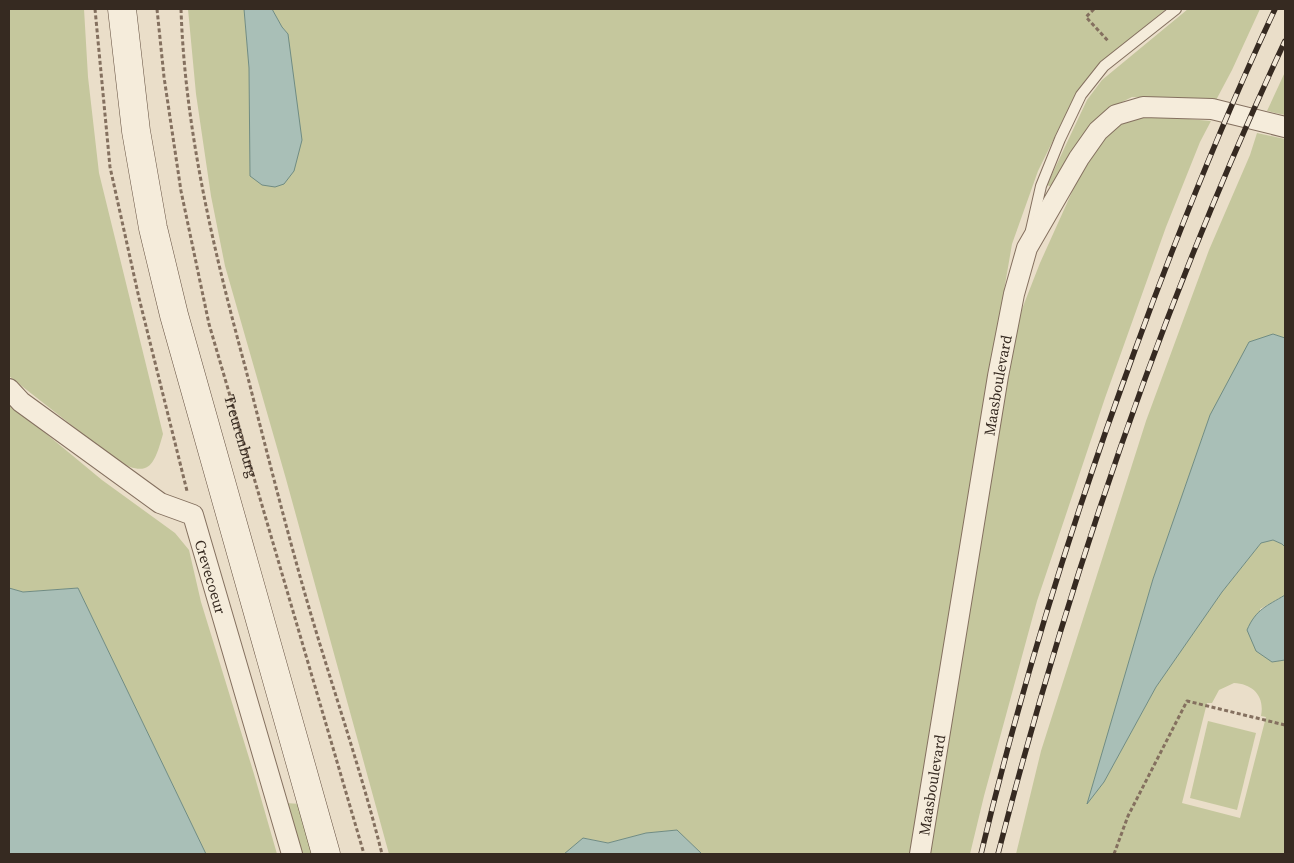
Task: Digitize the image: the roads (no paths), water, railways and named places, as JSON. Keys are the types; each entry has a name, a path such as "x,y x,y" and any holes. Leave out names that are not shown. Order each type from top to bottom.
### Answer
{"main road":[{"path":"122,9 136,131 158,248 174,315 326,854"}],"street":[{"name":"Maasboulevard","path":"920,854 998,376 1014,294 1027,248 1079,158 1098,131 1116,115 1143,107 1212,109 1285,127"},
{"name":"Crevecoeur","path":"9,390 21,402 160,503 193,515 292,854"}],"lane":[{"path":"1027,248 1040,186 1081,95 1104,66 1176,9"}],"water":[{"path":"244,9 272,9 288,34 302,140 294,171 284,184 275,187 262,185 250,176 249,68"},
{"path":"1273,334 1285,338 1285,547 1273,540 1261,543 1222,592 1156,687 1104,782 1087,804 1153,579 1210,415 1249,342"},
{"path":"9,588 23,592 78,588 206,854 9,854"},
{"path":"1285,595 1285,660 1272,662 1256,651 1247,630 1258,613 1267,605"},
{"path":"677,830 702,854 564,854 583,838 608,843 646,833"}],"railway":[{"path":"981,854 1014,726 1050,600 1091,474 1151,307 1201,178 1275,9"},
{"path":"998,854 1056,646 1088,543 1123,441 1199,239 1285,41"}]}
